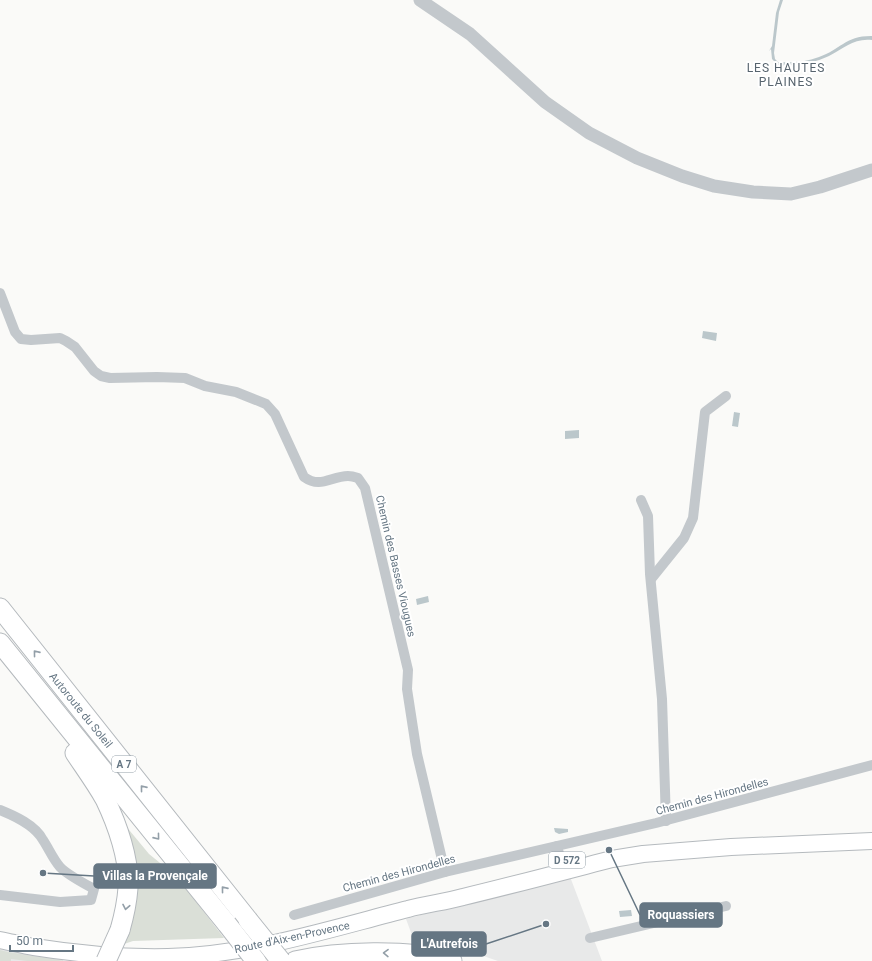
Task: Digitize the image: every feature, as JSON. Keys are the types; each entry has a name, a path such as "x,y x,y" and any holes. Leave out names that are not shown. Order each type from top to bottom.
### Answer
{"highway":[{"name":"Autoroute du Soleil","path":"0,608 281,961"},
{"name":"Autoroute du Soleil","path":"0,643 256,961"},
{"path":"0,650 72,749 105,800 117,829 126,857 128,886 126,907 120,930 106,961"},
{"path":"294,961 347,954 388,953 428,956 452,961"}],"main road":[{"name":"Route d'Aix-en-Provence","path":"2,940 72,952 137,957 170,957 209,954 267,945 410,908 462,898 612,859 642,854 731,847 872,841"},
{"name":"Route d'Aix-en-Provence","path":"410,908 559,854 644,844 683,844 731,847"}],"street":[{"path":"420,0 470,34 545,102 589,133 637,158 682,176 714,186 745,191 791,194 820,187 872,170"},
{"name":"Chemin des Basses Viougues","path":"0,293 15,332 21,339 31,340 60,338 66,340 75,347 94,371 100,376 110,378 185,378 205,386 236,392 266,404 275,414 304,477 317,483 347,476 358,478 365,488 408,670 407,689 417,754 445,872"},
{"path":"651,579 684,538 693,518 704,412 726,396"},
{"path":"641,500 648,516 651,579 662,699 666,821"},
{"name":"Chemin des Hirondelles","path":"294,915 445,872 559,854 666,821 872,764"},
{"path":"0,810 12,815 31,827 42,838 50,853 61,868 94,889 91,900 60,902 0,895"},
{"path":"590,938 726,906"}],"shaded area":[{"path":"780,0 783,0 779,12 774,53 775,59 778,62 798,62 814,59 855,38 872,36 872,40 854,42 817,61 798,65 778,65 772,59 771,49 769,51 772,46 776,13"},
{"path":"703,331 717,333 716,341 702,338"},
{"path":"734,412 740,413 738,427 732,426"},
{"path":"579,430 579,438 565,439 565,431"},
{"path":"428,596 429,602 417,605 416,599"},
{"path":"125,825 149,854 180,881 224,938 133,941 124,944 130,921"},
{"path":"554,828 568,829 568,832 559,834 555,832"},
{"path":"569,874 602,961 498,961 454,946 413,938 406,919"},
{"path":"631,910 632,916 620,917 619,911"},
{"path":"0,948 63,960 63,961 0,961"},
{"path":"0,950 65,961 27,961 11,959 11,961 0,961"}],"place":[{"name":"Roquassiers","path":"609,850"},
{"name":"Villas la Provençale","path":"43,873"},
{"name":"L'Autrefois","path":"546,924"}],"district":[{"name":"LES HAUTES PLAINES","path":"786,75"}]}
